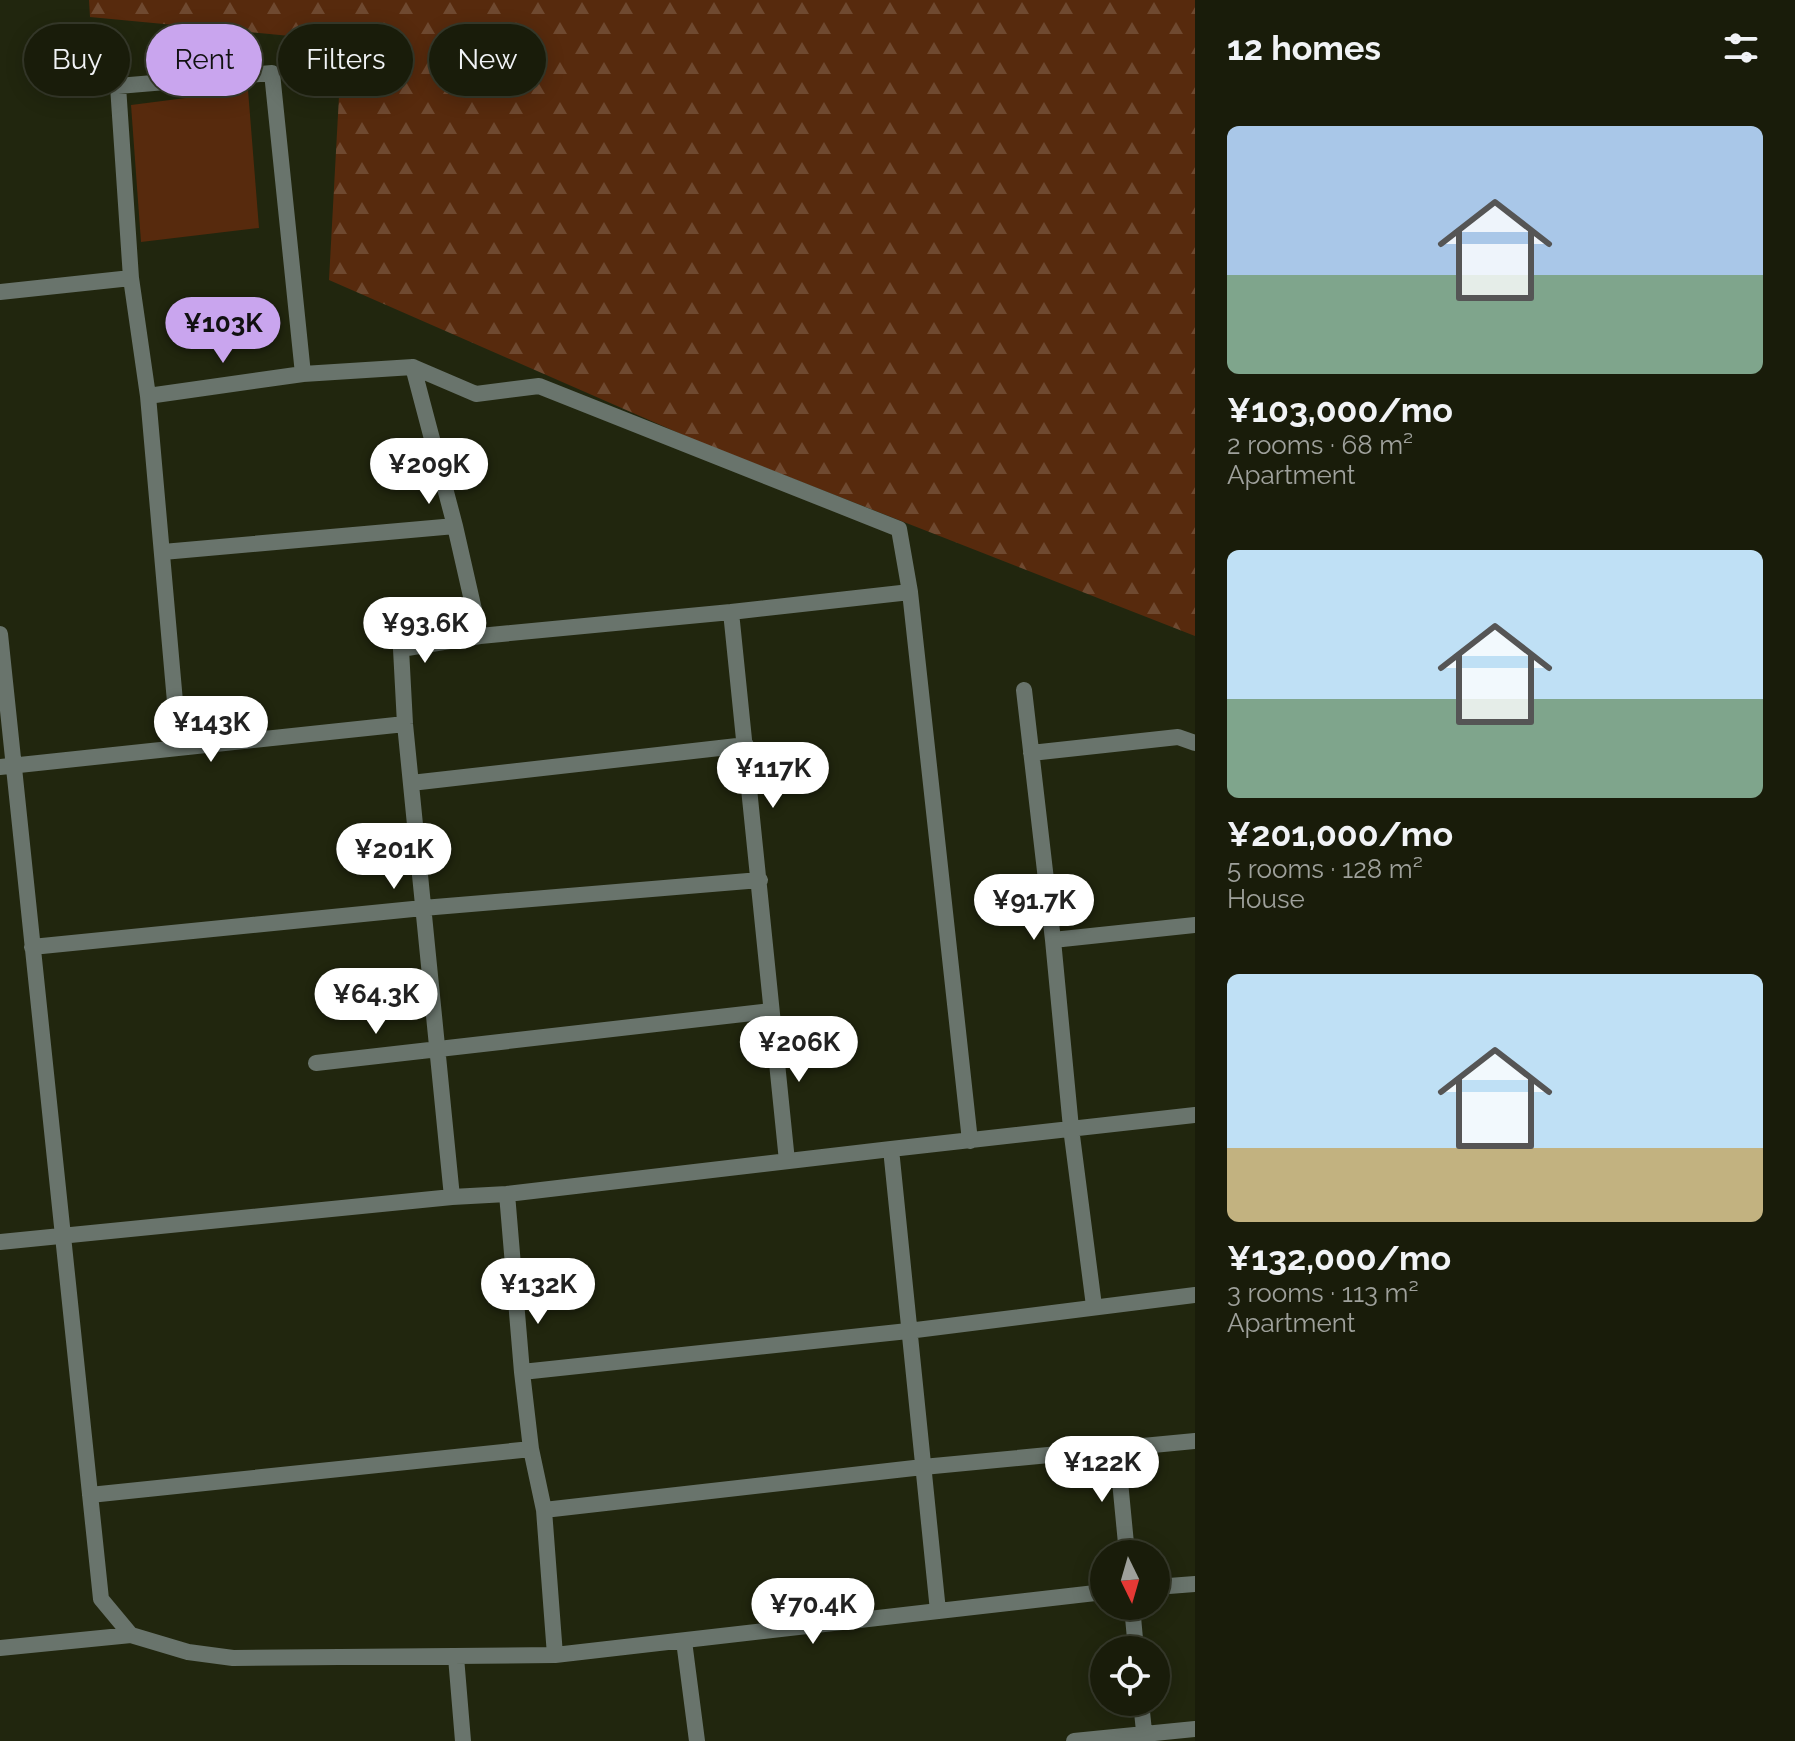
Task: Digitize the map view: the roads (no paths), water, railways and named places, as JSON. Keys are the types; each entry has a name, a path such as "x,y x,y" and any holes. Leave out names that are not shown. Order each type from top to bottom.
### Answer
{"street":[{"path":"179,747 148,396 131,278 118,86 272,73 303,374"},
{"path":"0,292 131,278"},
{"path":"148,396 303,374 413,367 476,394 539,386 899,529 910,592 970,1141"},
{"path":"413,367 480,636"},
{"path":"163,552 455,526"},
{"path":"452,1197 405,724 401,649 480,636 910,592"},
{"path":"731,612 787,1161"},
{"path":"0,634 7,766 32,947 101,1599 131,1635"},
{"path":"1024,690 1071,1128 1094,1306"},
{"path":"7,766 405,724"},
{"path":"1031,753 1178,737 1195,743"},
{"path":"411,783 746,745"},
{"path":"32,947 423,908 760,880"},
{"path":"1053,940 1195,925"},
{"path":"316,1063 771,1011"},
{"path":"0,1242 507,1194 1195,1115"},
{"path":"891,1149 938,1611"},
{"path":"507,1194 531,1449 544,1510 555,1655"},
{"path":"522,1372 908,1331 1195,1295"},
{"path":"544,1510 923,1467 1195,1441"},
{"path":"90,1495 531,1449"},
{"path":"1117,1450 1126,1540"},
{"path":"1170,1586 1195,1584"},
{"path":"0,1648 131,1635 188,1652 233,1658 555,1655 1090,1594"},
{"path":"684,1641 697,1741"},
{"path":"456,1657 463,1741"},
{"path":"1143,1716 1145,1737"},
{"path":"1074,1741 1145,1737 1195,1729"}]}
